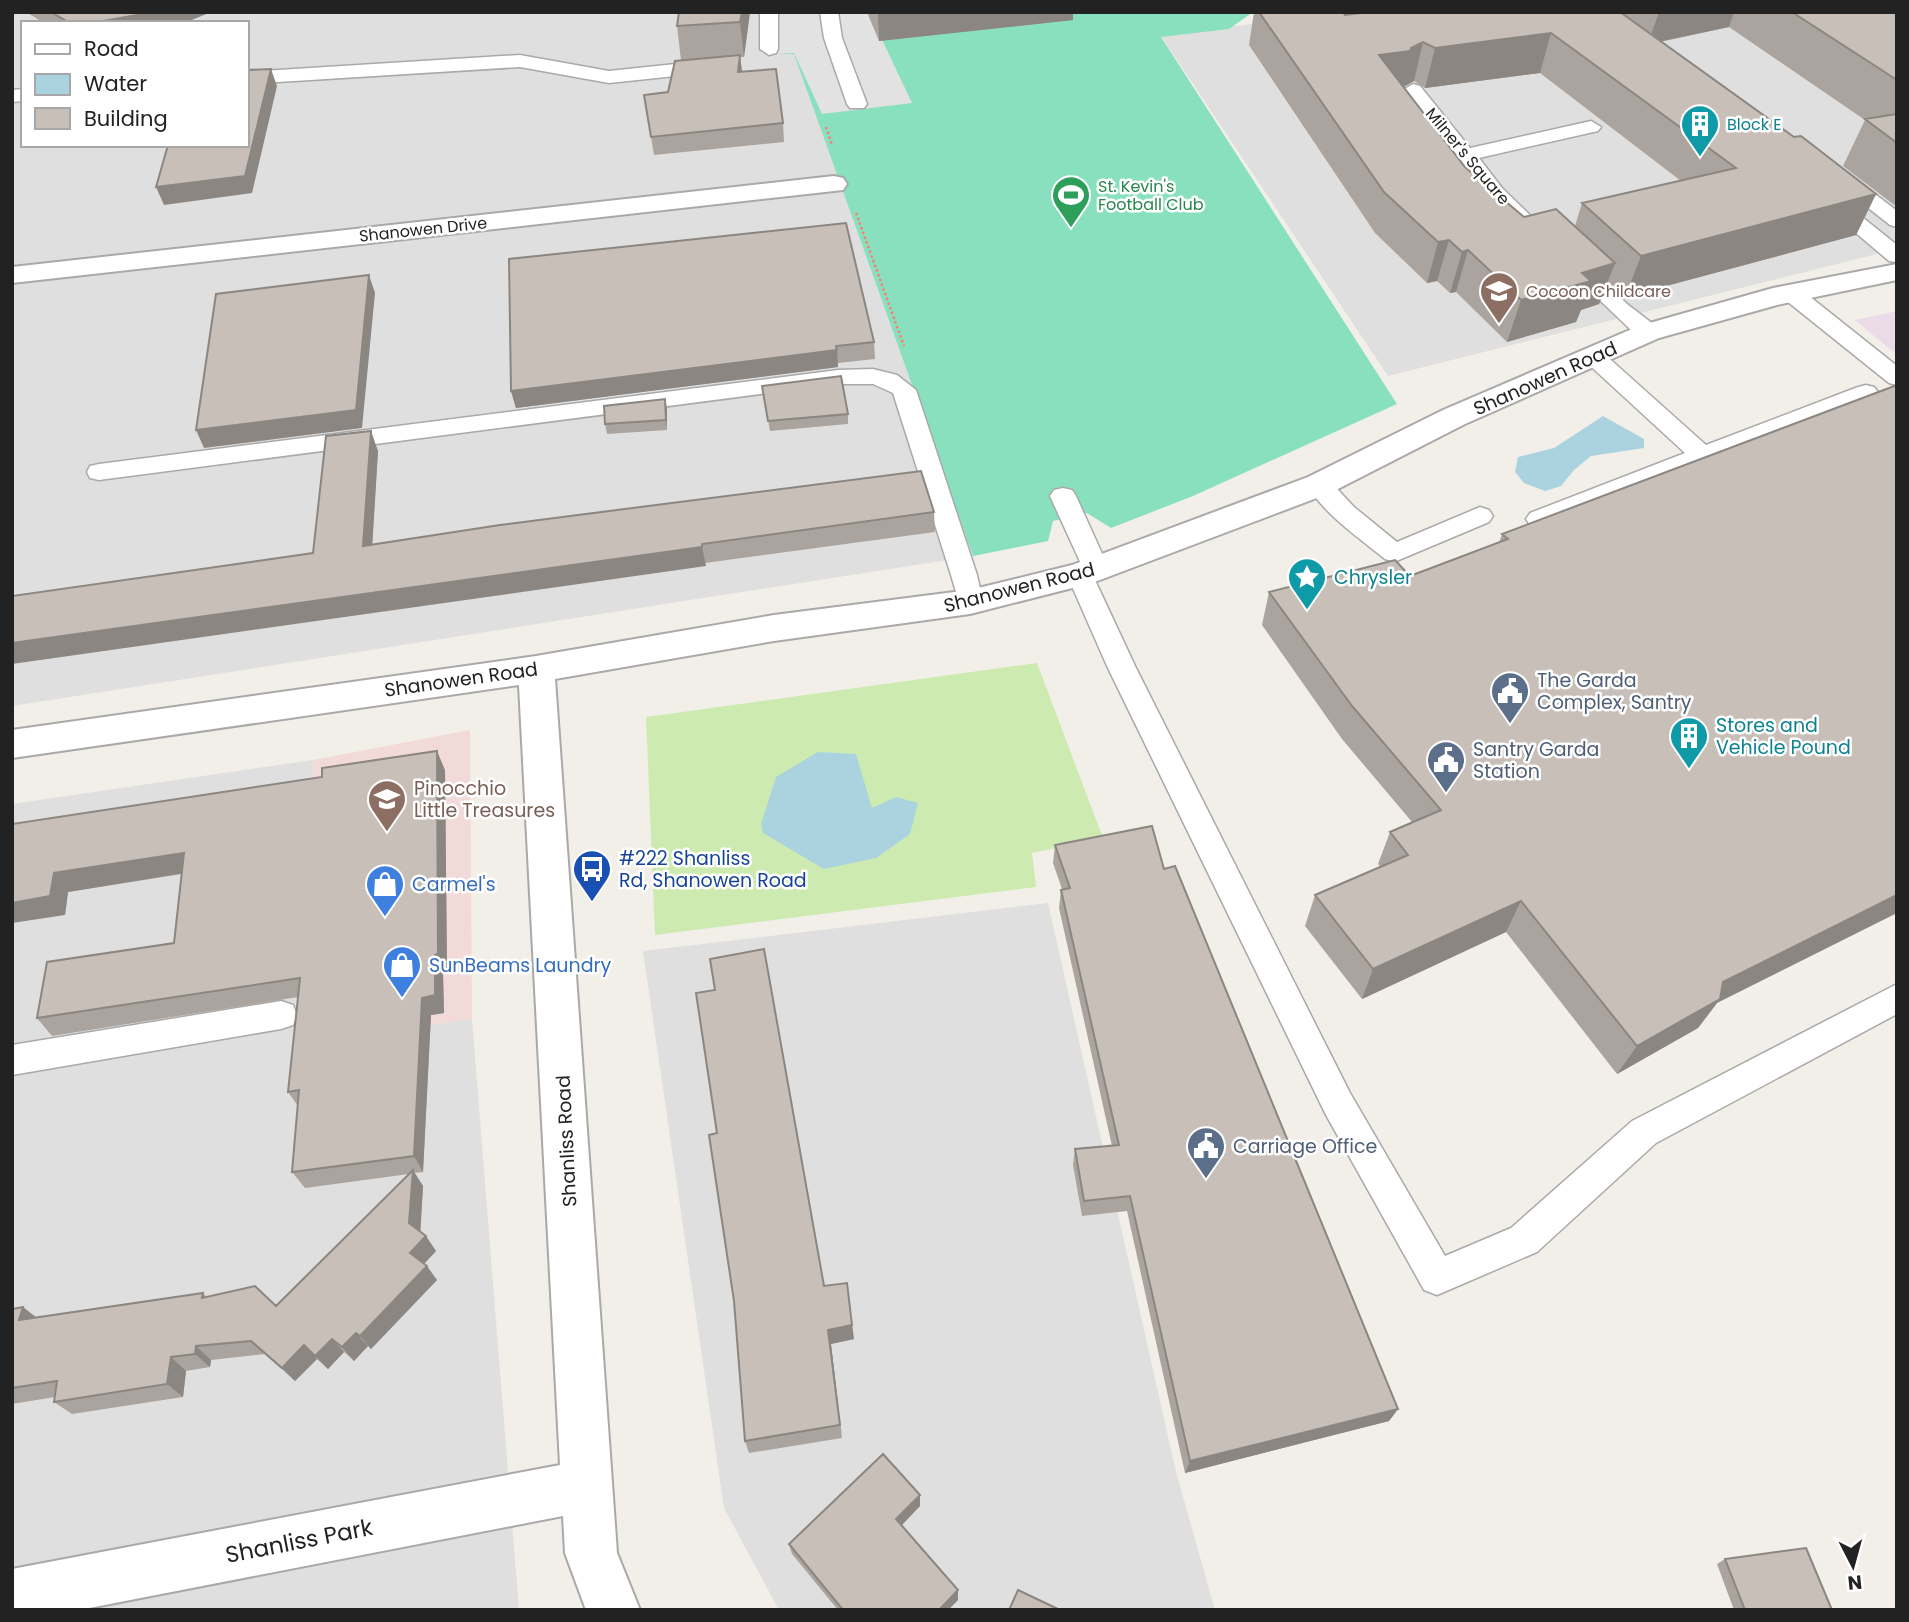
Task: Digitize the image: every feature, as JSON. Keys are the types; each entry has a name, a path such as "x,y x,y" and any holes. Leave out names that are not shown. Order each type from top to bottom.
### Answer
{"street":[{"name":"Shanowen Drive","path":"12,275 834,184"},
{"name":"Shanowen Road","path":"12,744 536,668 774,628 970,602 1088,572 1319,485 1454,417 1649,332 1791,293 1897,272"},
{"name":"Shanliss Road","path":"536,668 591,1553 613,1610"},
{"name":"Shanliss Park","path":"12,1596 586,1486"}],"lane":[{"path":"769,12 769,49"},
{"path":"829,12 833,38 857,104"},
{"path":"248,78 520,61 609,78 727,65"},
{"name":"Milner's Square","path":"1413,90 1495,192 1543,237"},
{"path":"1467,155 1591,127"},
{"path":"1825,165 1897,221"},
{"path":"1816,189 1897,256"},
{"path":"1563,255 1611,299 1624,317 1649,332"},
{"path":"1791,293 1897,378"},
{"path":"1594,356 1702,455"},
{"path":"99,472 838,377 877,376 893,380 904,390 964,575 970,602"},
{"path":"1539,519 1866,392"},
{"path":"1319,485 1345,513 1394,553 1480,516"},
{"path":"1063,496 1122,667 1338,1104 1437,1277 1524,1240 1644,1132 1897,998"},
{"path":"12,1060 281,1015"}],"path":[{"path":"822,117 836,155"},
{"path":"854,207 904,348"}],"shaded area":[{"path":"12,12 777,12 777,54 794,53 973,556 12,706"},
{"path":"777,12 869,12 912,103 822,114 794,53 776,54"},
{"path":"1342,12 1897,12 1897,249 1388,376 1161,36"},
{"path":"1897,311 1897,355 1855,320"},
{"path":"470,730 472,1019 303,1042 313,760"},
{"path":"313,760 303,1042 472,1019 519,1610 12,1610 12,804"},
{"path":"1048,903 1176,1472 1215,1610 779,1610 724,1508 643,951"}],"green space":[{"name":"St. Kevin's Football Club","path":"777,12 1253,12 1229,29 1161,37 1397,404 1193,496 1111,528 1087,513 1053,521 1048,541 973,556 794,54 776,54"},
{"path":"1037,663 1103,838 1032,853 1036,887 655,935 646,717"}],"water":[{"path":"1603,416 1644,439 1644,448 1591,456 1574,470 1561,486 1545,491 1524,483 1515,472 1518,457 1554,448"},
{"path":"818,752 856,754 872,808 896,797 918,803 910,834 876,858 824,869 763,833 761,824 776,777"}],"building":[{"path":"51,12 154,12 103,21 67,21"},
{"path":"679,12 742,12 740,22 677,26"},
{"path":"1259,12 1343,12 1345,15 1369,12 1620,12 1794,137 1801,136 1876,194 1641,256 1582,203 1736,168 1551,33 1435,48 1423,42 1410,51 1379,55 1465,167 1524,217 1556,209 1615,263 1582,273 1591,281 1521,300 1468,250 1462,252 1449,240 1438,242 1384,192"},
{"path":"1792,12 1897,14 1897,80"},
{"path":"740,55 738,72 776,69 783,123 651,137 644,95 668,92 675,61"},
{"path":"271,69 245,176 156,187 167,147 248,147 248,70"},
{"path":"1897,114 1897,143 1865,119"},
{"path":"846,223 874,342 836,346 837,350 511,391 509,259"},
{"path":"369,275 356,410 196,430 216,294"},
{"path":"841,376 848,414 768,421 762,386"},
{"name":"Stores and Vehicle Pound","path":"1897,385 1897,895 1723,982 1720,999 1637,1046 1521,901 1373,969 1315,895 1408,855 1390,832 1441,810 1352,706 1269,592 1395,560 1410,576 1508,539 1502,534"},
{"path":"665,399 666,420 605,424 604,406"},
{"path":"371,431 363,546 500,525 921,471 934,512 12,643 12,596 313,553 326,436"},
{"path":"437,751 438,953 435,955 435,995 422,998 414,1156 292,1172 299,1090 288,1092 300,978 37,1018 47,962 174,943 184,853 54,873 50,896 12,903 12,824 322,777 322,768"},
{"name":"Carriage Office","path":"1152,826 1164,869 1175,866 1398,1409 1190,1461 1130,1196 1084,1201 1075,1149 1119,1145 1061,890 1070,888 1055,845"},
{"path":"764,949 824,1286 847,1283 852,1325 828,1330 840,1425 745,1441 734,1301 709,1135 717,1133 696,993 715,990 710,959"},
{"path":"413,1170 409,1223 426,1236 410,1253 427,1266 360,1336 356,1333 342,1347 332,1339 315,1356 304,1345 282,1368 251,1341 196,1346 195,1354 171,1357 167,1384 54,1402 57,1381 12,1388 12,1309 23,1307 19,1320 203,1293 202,1298 255,1286 276,1306"},
{"path":"883,1454 920,1495 896,1519 958,1590 939,1610 843,1610 789,1544"},
{"path":"1806,1548 1832,1610 1745,1610 1725,1559"},
{"path":"1018,1590 1060,1610 1009,1610"}],"place":[{"name":"Block E","path":"1700,158"},
{"name":"St. Kevin's Football Club","path":"1071,229"},
{"name":"Cocoon Childcare","path":"1499,325"},
{"name":"Chrysler","path":"1307,611"},
{"name":"The Garda Complex, Santry","path":"1510,725"},
{"name":"Stores and Vehicle Pound","path":"1689,770"},
{"name":"Santry Garda Station","path":"1446,794"},
{"name":"Pinocchio Little Treasures","path":"387,833"},
{"name":"#222 Shanliss Rd, Shanowen Road","path":"592,903"},
{"name":"Carmel's","path":"385,918"},
{"name":"SunBeams Laundry","path":"402,999"},
{"name":"Carriage Office","path":"1206,1180"}]}
